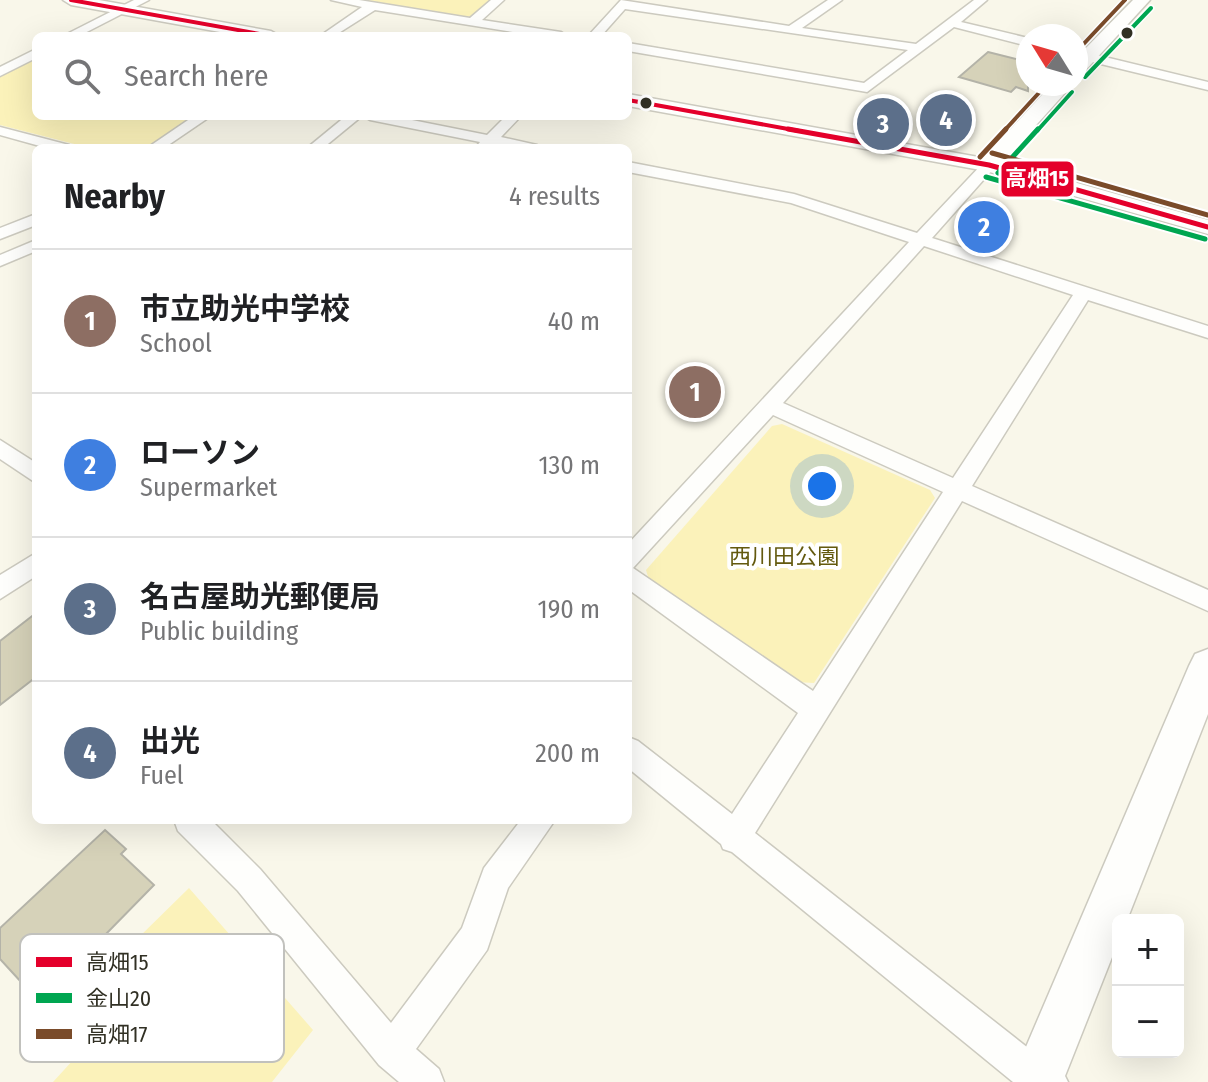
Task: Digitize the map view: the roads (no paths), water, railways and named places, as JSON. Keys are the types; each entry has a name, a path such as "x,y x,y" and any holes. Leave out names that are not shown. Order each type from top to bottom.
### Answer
{"street":[{"path":"71,0 249,32"},
{"path":"77,32 143,0"},
{"path":"337,0 536,32"},
{"path":"472,22 498,0"},
{"path":"680,13 704,0"},
{"path":"790,30 836,0"},
{"path":"632,48 867,88 981,0"},
{"path":"1088,52 1142,0"},
{"path":"598,32 625,2 917,48"},
{"path":"332,32 372,6"},
{"path":"952,23 1016,39"},
{"path":"0,72 32,55"},
{"path":"1088,62 1208,86"},
{"path":"632,556 1052,96"},
{"path":"632,101 989,165 1208,227"},
{"path":"160,144 198,120"},
{"path":"319,144 350,120"},
{"path":"387,120 486,144 510,120"},
{"path":"0,131 49,144"},
{"path":"0,151 24,137"},
{"path":"632,168 794,199 1208,332"},
{"path":"0,234 32,221"},
{"path":"18,228 32,240"},
{"path":"0,261 32,246"},
{"path":"734,838 1084,292"},
{"path":"771,406 1208,601"},
{"path":"0,448 32,472"},
{"path":"0,589 32,566"},
{"path":"632,579 817,710"},
{"path":"632,753 1039,1081 1208,666"},
{"path":"193,824 249,880 392,1052 426,1082"},
{"path":"392,1052 475,938 495,879 537,824"}],"place":[{"name":"出光","path":"946,120"},
{"name":"名古屋助光郵便局","path":"883,124"},
{"name":"ローソン","path":"984,227"},
{"name":"市立助光中学校","path":"695,392"}],"park label":[{"name":"西川田公園","path":"784,556"}]}
